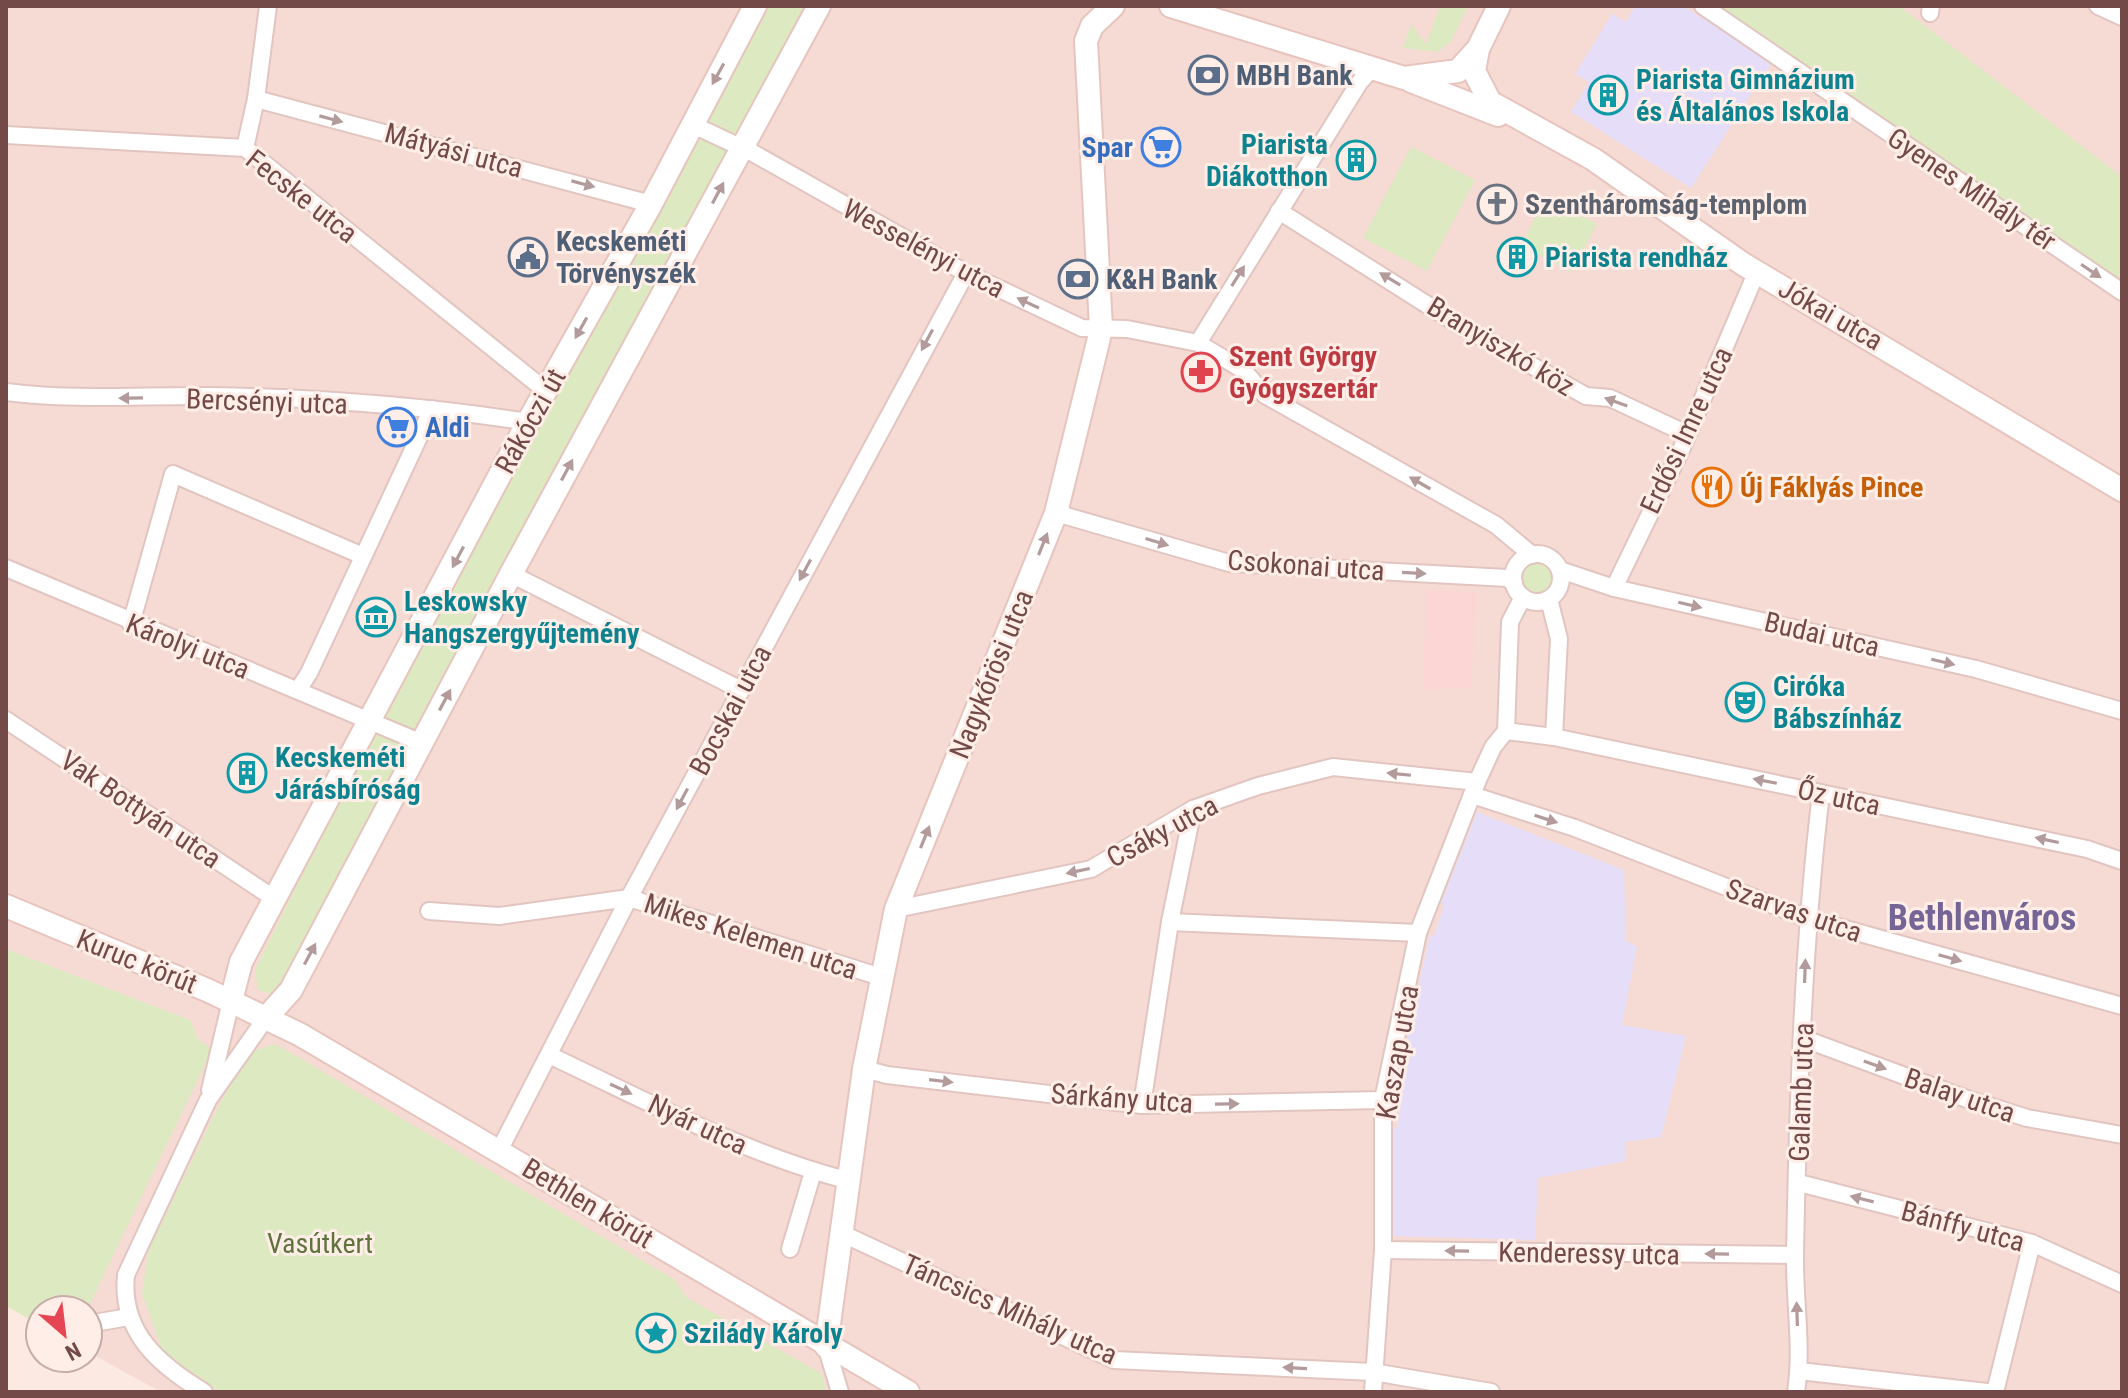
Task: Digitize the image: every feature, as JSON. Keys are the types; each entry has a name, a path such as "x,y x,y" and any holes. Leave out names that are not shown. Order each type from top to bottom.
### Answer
{"street":[{"path":"245,148 256,99 268,6"},
{"name":"Rákóczi út","path":"231,1001 241,962 528,422 651,204 755,6"},
{"name":"Rákóczi út","path":"266,1018 291,990 511,574 747,150 819,6"},
{"name":"Nagykőrösi utca","path":"826,1346 864,1069 896,909 1056,513 1101,328 1086,41 1092,26 1113,6"},
{"path":"1171,6 1373,67 1543,134"},
{"path":"1499,6 1478,49 1474,71 1484,96 1543,134"},
{"name":"Gyenes Mihály tér","path":"1703,6 2122,292"},
{"path":"2098,6 2122,17"},
{"path":"1404,78 1458,71 1478,49"},
{"path":"1198,343 1359,83 1373,67"},
{"name":"Mátyási utca","path":"256,99 651,204"},
{"path":"691,124 747,150"},
{"name":"Jókai utca","path":"1543,134 1593,159 1757,271 2122,490"},
{"name":"Fecske utca","path":"6,135 245,148 546,391"},
{"name":"Wesselényi utca","path":"747,150 966,273 1082,328 1101,328"},
{"name":"Branyiszkó köz","path":"1279,211 1323,241 1395,281 1456,323 1586,396 1610,398 1687,434"},
{"name":"Erdősi Imre utca","path":"1614,588 1687,434 1757,271"},
{"name":"Bocskai utca","path":"499,1151 551,1056 629,898 966,273"},
{"path":"1101,328 1127,329 1198,343 1243,370 1265,395 1496,525 1532,555 1552,559 1560,570 1554,595 1559,639 1554,737 1506,731"},
{"name":"Bercsényi utca","path":"6,392 60,399 213,396 432,409 528,422"},
{"path":"298,690 432,409"},
{"path":"131,624 173,474 363,556"},
{"name":"Csokonai utca","path":"1056,513 1229,563 1507,578 1518,590"},
{"path":"1532,555 1517,565 1518,590 1535,602 1554,595"},
{"name":"Károlyi utca","path":"6,568 131,624 371,719"},
{"name":"Budai utca","path":"1560,570 1614,588 1976,669 2122,711"},
{"path":"511,574 741,690"},
{"name":"Budai utca","path":"1554,595 1614,588"},
{"name":"Kaszap utca","path":"1373,1392 1383,1250 1383,1100 1418,933 1474,788 1493,747 1506,731 1510,622 1518,590"},
{"path":"371,719 422,743"},
{"name":"Vak Bottyán utca","path":"6,720 275,899"},
{"name":"Őz utca","path":"1554,737 2087,849 2122,861"},
{"name":"Csáky utca","path":"896,909 1091,869 1193,809 1258,786 1333,767 1474,788"},
{"name":"Szarvas utca","path":"1474,788 1806,918 2122,1006"},
{"name":"Galamb utca","path":"1796,1392 1799,1371 1795,1255 1806,918 1821,793"},
{"path":"1142,1105 1170,922 1193,809"},
{"name":"Mikes Kelemen utca","path":"429,911 499,916 629,898 881,977"},
{"name":"Kuruc körút","path":"6,906 266,1018"},
{"path":"1170,922 1418,933"},
{"path":"208,1100 231,1001"},
{"path":"204,1392 170,1372 137,1334 129,1317 126,1275 208,1100 266,1018"},
{"name":"Bethlen körút","path":"266,1018 299,1034 908,1392"},
{"name":"Balay utca","path":"1802,1038 2027,1118 2122,1135"},
{"name":"Nyár utca","path":"551,1056 741,1145 813,1172 850,1181"},
{"name":"Sárkány utca","path":"864,1069 887,1075 1142,1105 1383,1100"},
{"path":"790,1249 813,1172"},
{"name":"Bánffy utca","path":"1799,1183 2032,1243 2122,1284"},
{"name":"Táncsics Mihály utca","path":"843,1234 1114,1360 1373,1372 1491,1392"},
{"path":"1995,1392 2032,1243"},
{"name":"Kenderessy utca","path":"1383,1250 1795,1255"},
{"path":"104,1321 129,1317"},
{"path":"826,1346 840,1392"},
{"path":"1799,1371 1987,1392"}],"shaded area":[{"path":"6,6 2122,6 2122,1392 161,1392 104,1361 104,1294 95,1294 211,1050 198,1039 190,1020 6,949"},
{"name":"Piarista Gimnázium és Általános Iskola","path":"1635,6 1683,6 1772,62 1691,188 1571,112 1589,82 1575,74 1612,14 1626,22"},
{"path":"1426,590 1477,592 1471,688 1423,689"},
{"path":"1477,812 1624,870 1626,941 1637,947 1622,1025 1686,1036 1661,1137 1625,1142 1626,1161 1538,1178 1535,1240 1392,1236 1393,1128 1398,1127 1400,1092 1395,1091 1430,935 1434,936 1444,905 1441,903"}],"green space":[{"path":"764,6 809,6 278,996 258,990 255,969 360,759"},
{"path":"1440,6 1468,6 1450,43 1437,52 1403,48 1411,24 1426,44"},
{"path":"1713,6 1899,6 2122,177 2122,286"},
{"path":"1411,147 1475,180 1427,271 1363,238"},
{"path":"1545,198 1597,224 1572,272 1521,245"},
{"path":"1537,561 1549,566 1554,578 1549,590 1537,595 1525,590 1520,578 1525,566"},
{"path":"6,949 190,1020 198,1039 212,1050 95,1294 24,1294 24,1316 6,1306"},
{"name":"Vasútkert","path":"276,1044 675,1280 686,1297 822,1374 827,1392 221,1392 184,1370 161,1348 142,1293 149,1249 219,1105 246,1060 255,1050"}],"place":[{"name":"MBH Bank","path":"1208,75"},
{"name":"Piarista Gimnázium és Általános Iskola","path":"1608,95"},
{"name":"Spar","path":"1161,147"},
{"name":"Piarista Diákotthon","path":"1356,160"},
{"name":"Szentháromság-templom","path":"1497,204"},
{"name":"Kecskeméti Törvényszék","path":"528,257"},
{"name":"Piarista rendház","path":"1517,257"},
{"name":"K&H Bank","path":"1078,279"},
{"name":"Szent György Gyógyszertár","path":"1201,372"},
{"name":"Aldi","path":"397,427"},
{"name":"Új Fáklyás Pince","path":"1712,487"},
{"name":"Leskowsky Hangszergyűjtemény","path":"376,617"},
{"name":"Ciróka Bábszínház","path":"1745,702"},
{"name":"Kecskeméti Járásbíróság","path":"247,773"},
{"name":"Szilády Károly","path":"656,1333"}],"district":[{"name":"Bethlenváros","path":"1982,917"}]}
